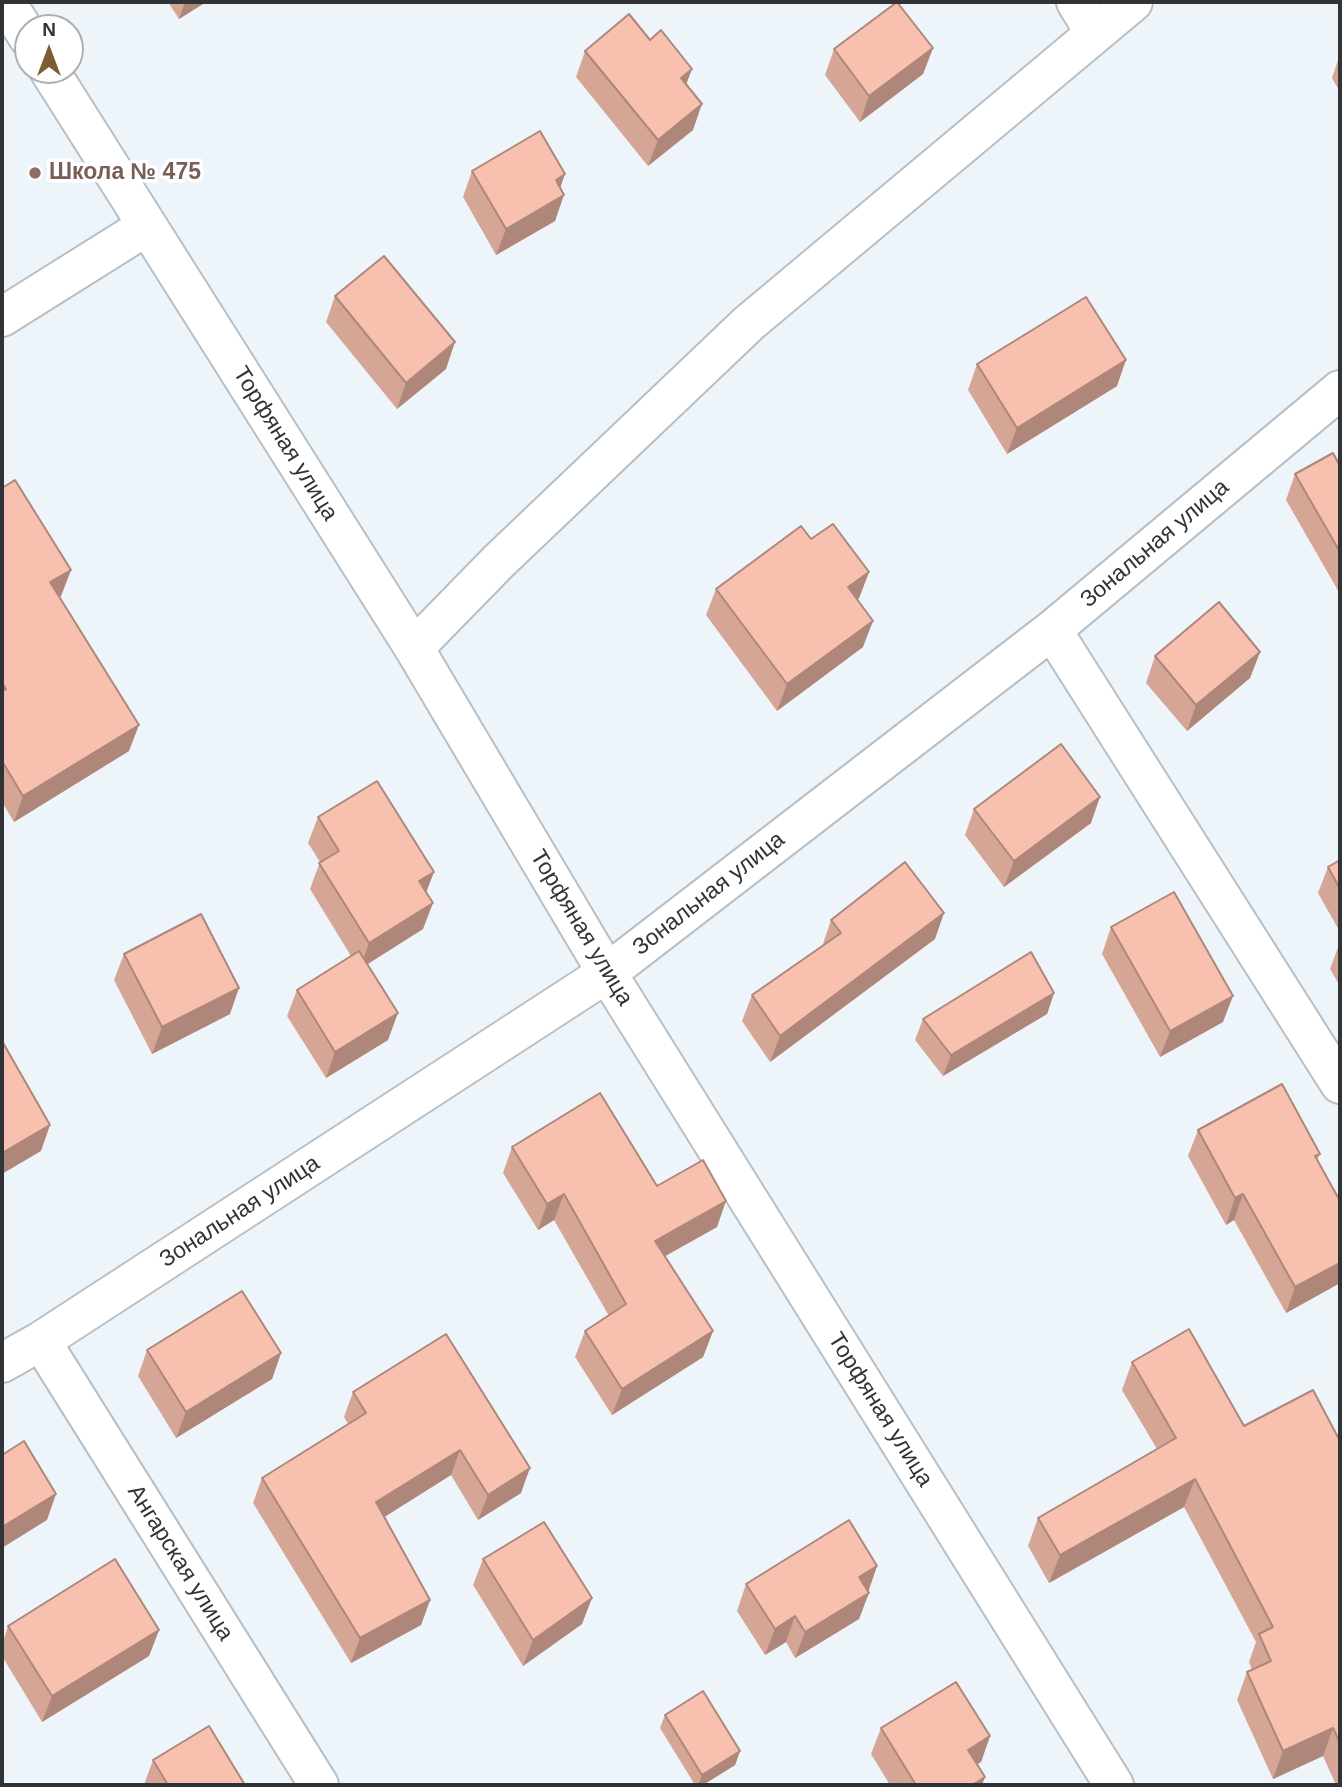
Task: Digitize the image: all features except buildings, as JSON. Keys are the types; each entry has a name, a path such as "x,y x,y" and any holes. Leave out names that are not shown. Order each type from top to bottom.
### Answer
{"street":[{"path":"414,648 499,561 749,323 1085,17 1133,2"},
{"name":"Торфяная улица","path":"58,84 414,648 607,973 1114,1785"},
{"path":"2,317 147,226"},
{"name":"Зональная улица","path":"2,1363 41,1341 607,973 1052,630 1340,390"},
{"path":"1052,630 1340,1084"},
{"name":"Ангарская улица","path":"41,1341 319,1785"}],"place":[{"name":"Школа № 475","path":"35,173"}]}
